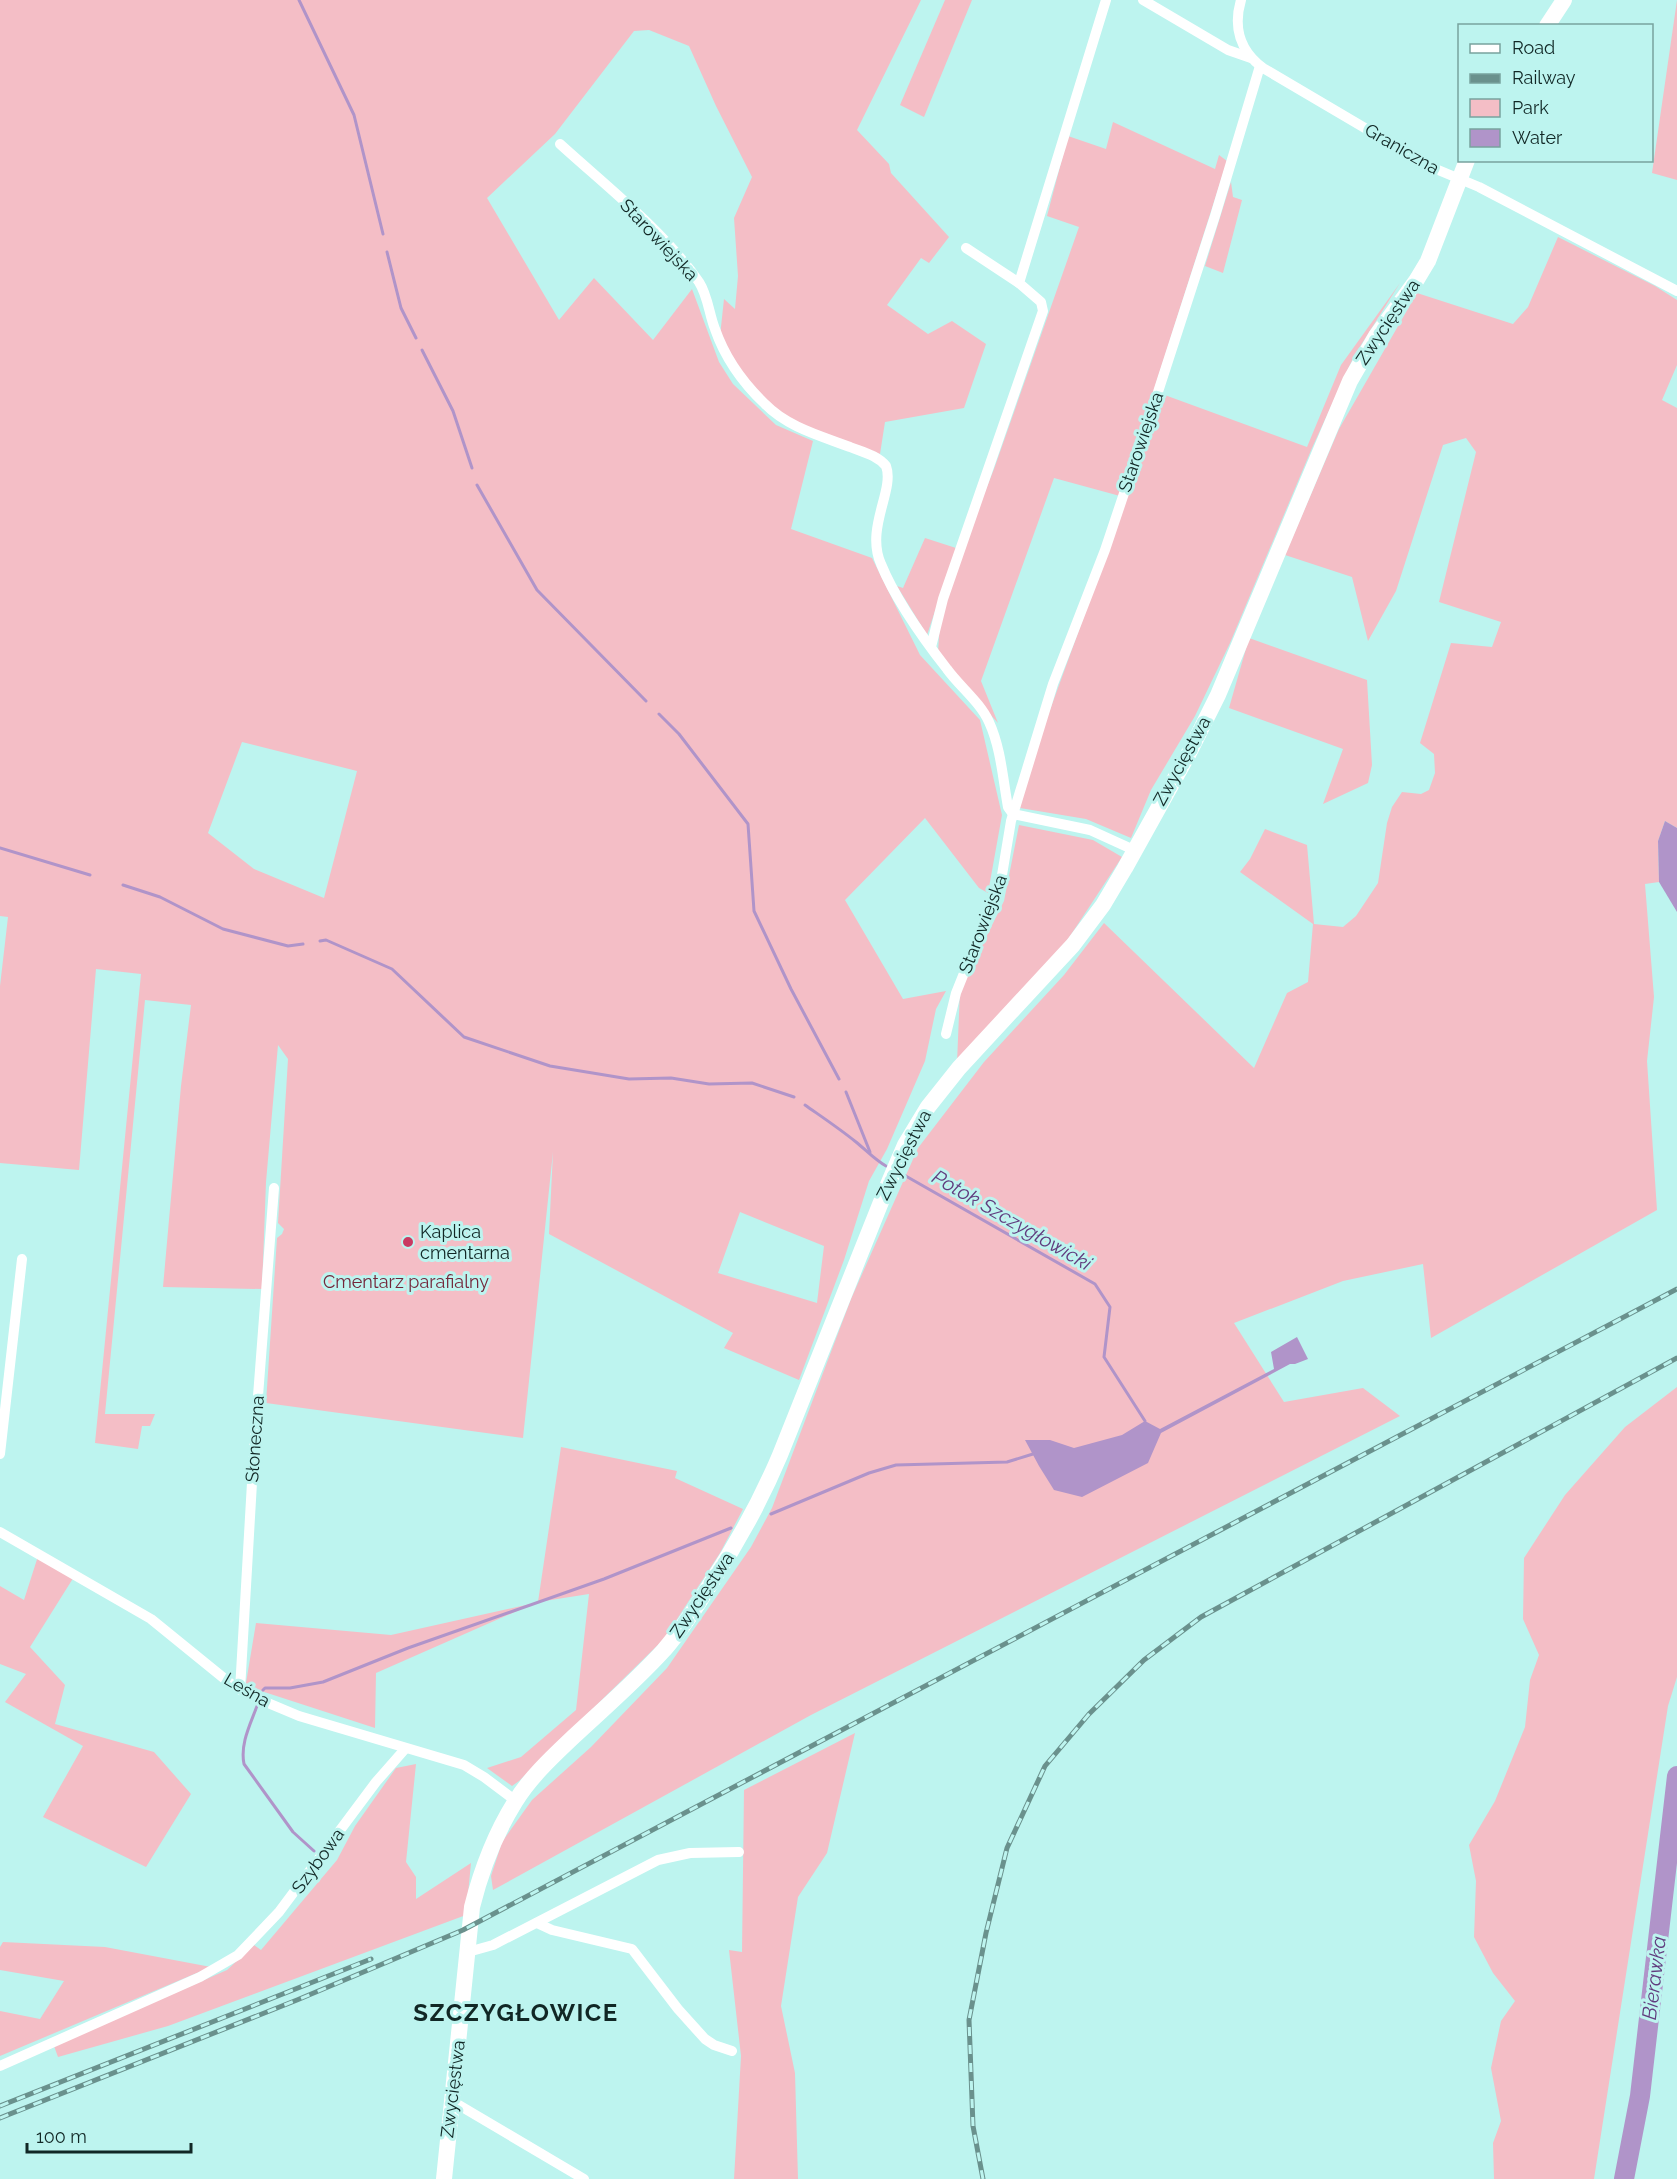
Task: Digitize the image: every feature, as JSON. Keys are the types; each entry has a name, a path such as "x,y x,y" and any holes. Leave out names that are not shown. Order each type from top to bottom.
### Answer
{"main road":[{"path":"1549,24 1564,0"},
{"name":"Zwycięstwa","path":"444,2179 472,1907 477,1886 497,1835 516,1801 556,1754 665,1648 697,1606 738,1540 770,1479 887,1186 912,1133 948,1081 1078,939 1103,905 1189,753 1218,694 1350,381 1376,336 1428,261 1466,162"}],"street":[{"path":"1018,283 1106,0"},
{"path":"1143,0 1228,50 1255,62"},
{"path":"1241,0 1238,30 1241,42 1255,62"},
{"name":"Graniczna","path":"1255,62 1431,167 1479,187 1677,291"},
{"name":"Starowiejska","path":"946,1034 956,993 1001,881 1007,856 1009,829 1053,684 1105,550 1215,216 1255,62"},
{"name":"Starowiejska","path":"560,144 663,239 694,275 704,291 714,329 725,352 743,380 764,404 787,421 872,456 886,466 887,478 876,531 878,556 902,603 931,646 989,722 997,748 1008,807 1013,814"},
{"path":"931,646 943,599 1043,311 1041,302 1018,283 966,248"},
{"path":"1013,814 1090,830 1134,850"},
{"name":"Słoneczna","path":"240,1690 253,1460 274,1188"},
{"path":"0,1454 22,1259"},
{"name":"Leśna","path":"0,1532 160,1625 240,1690 287,1712 464,1765 516,1801"},
{"name":"Szybowa","path":"0,2066 222,1966 247,1947 279,1912 376,1782 405,1749"},
{"path":"468,1952 493,1945 658,1860 690,1853 738,1852"},
{"path":"537,1923 552,1930 633,1949 678,2009 705,2039 714,2045 732,2051"},
{"path":"452,2101 584,2179"}],"green space":[{"name":"Cmentarz parafialny","path":"0,0 921,0 857,130 889,164 891,173 949,237 929,263 921,258 887,305 928,334 952,321 986,344 964,408 885,422 880,454 816,432 768,404 735,365 720,336 724,299 735,309 738,276 734,218 752,177 689,46 649,30 634,31 555,134 487,198 559,320 594,278 653,340 692,289 719,362 733,384 776,425 813,441 791,529 872,558 920,655 980,720 1002,815 988,893 979,888 925,818 845,900 903,999 946,991 936,1009 925,1061 887,1149 869,1181 844,1260 799,1380 724,1348 733,1333 549,1234 553,1152 523,1438 266,1403 277,1238 284,1229 278,1223 288,1059 278,1045 266,1182 262,1289 163,1287 181,1086 191,1005 145,1000 105,1414 155,1414 150,1426 142,1426 138,1449 95,1443 141,974 96,969 79,1170 0,1163 0,986 8,917 0,916","holes":["242,742 357,771 324,898 254,869 208,833","740,1212 824,1246 817,1303 718,1273"]},
{"path":"945,0 972,0 924,117 900,105"},
{"path":"1677,0 1677,180 1652,173"},
{"path":"1113,122 1215,169 1219,155 1227,161 1120,496 1054,478 981,681 998,723 959,680 938,652 940,622 962,550 994,469 1079,227 1047,216 1068,136 1106,149"},
{"path":"1231,182 1233,197 1242,200 1223,273 1205,266"},
{"path":"1558,237 1655,286 1677,300 1677,365 1662,400 1677,408 1677,828 1665,821 1658,841 1659,882 1645,884 1654,997 1647,1061 1657,1210 1431,1338 1423,1264 1343,1281 1234,1323 1284,1402 1363,1388 1400,1416 811,1715 493,1890 491,1876 502,1842 532,1800 591,1747 667,1668 751,1547 772,1508 851,1299 918,1148 984,1062 1064,975 1104,923 1254,1068 1287,993 1308,982 1313,924 1240,872 1250,859 1265,829 1307,845 1314,924 1343,927 1356,916 1378,883 1387,823 1392,807 1402,792 1421,794 1429,790 1435,773 1434,754 1420,743 1451,643 1492,647 1501,622 1439,602 1476,452 1466,438 1443,445 1396,591 1368,641 1352,577 1285,555 1339,429 1417,293 1513,324 1528,307"},
{"path":"1400,283 1354,356 1312,448 1230,643 1195,716 1151,790 1131,838 1086,819 1020,808 1034,754 1127,498 1162,394 1307,447 1341,365"},
{"path":"925,538 956,548 927,635 897,586 903,588"},
{"path":"1249,638 1367,680 1372,765 1368,783 1323,804 1343,749 1229,708"},
{"path":"1019,825 1093,840 1122,857 1053,962 957,1063 960,990 1004,901"},
{"path":"1677,1387 1677,1677 1668,1706 1594,2179 1494,2179 1493,2143 1501,2121 1491,2068 1501,2021 1515,2001 1493,1973 1474,1937 1476,1881 1469,1845 1495,1801 1525,1727 1530,1680 1539,1655 1523,1619 1524,1558 1565,1495 1625,1427"},
{"path":"561,1447 677,1471 675,1478 743,1509 720,1553 664,1639 512,1786 487,1768 521,1757 576,1710 589,1594 538,1602"},
{"path":"40,1550 77,1572 30,1647 65,1685 55,1724 154,1752 191,1794 146,1867 43,1817 83,1746 5,1702 26,1674 0,1664 0,1586 24,1600"},
{"path":"535,1603 376,1673 375,1728 255,1689 246,1683 256,1623 391,1635"},
{"path":"855,1733 827,1853 798,1897 781,2006 795,2073 798,2179 734,2179 741,2056 729,1950 742,1952 744,1790"},
{"path":"416,1764 406,1862 416,1877 416,1899 471,1863 466,1915 168,2026 58,2057 54,2046 227,1970 254,1945 261,1950 337,1860 355,1826 396,1768"},
{"path":"3,1942 105,1947 211,1967 0,2056 0,2011 40,2019 64,1981 0,1970 0,1947"}],"water":[{"path":"1665,821 1677,828 1677,912 1659,882 1658,841"},
{"path":"1297,1337 1308,1359 1290,1364 1161,1433 1148,1463 1082,1497 1054,1490 1025,1440 1050,1440 1074,1448 1122,1435 1145,1421 1160,1429 1274,1369 1271,1352"}],"waterway":[{"path":"299,0 354,115 383,234"},
{"path":"387,252 401,308 416,338"},
{"path":"422,350 453,411 472,468"},
{"path":"477,485 537,590 646,701"},
{"path":"659,714 679,734 748,824 754,911 791,989 839,1079"},
{"name":"Potok Szczygłowicki","path":"0,848 90,875"},
{"name":"Potok Szczygłowicki","path":"123,885 160,897 223,929 288,946 303,944"},
{"name":"Potok Szczygłowicki","path":"320,941 326,940 392,969 464,1037 550,1066 629,1079 671,1078 709,1084 752,1083 794,1097"},
{"path":"846,1092 870,1152"},
{"name":"Potok Szczygłowicki","path":"805,1105 844,1132 886,1166"},
{"name":"Potok Szczygłowicki","path":"904,1175 1095,1284 1110,1307 1104,1357 1145,1421"},
{"path":"771,1514 869,1473 896,1465 1007,1462 1033,1454"},
{"path":"263,1690 323,1682 408,1648 604,1579 731,1528"},
{"path":"257,1706 243,1749 244,1764 293,1832 314,1851"},
{"name":"Bierawka","path":"1624,2179 1640,2096 1677,1776"}],"railway":[{"path":"0,2118 297,2000 463,1930 1677,1289"},
{"path":"983,2179 973,2126 969,2020 986,1933 1007,1848 1045,1766 1089,1714 1144,1660 1201,1617 1677,1358"},
{"path":"0,2106 371,1959"}],"place":[{"name":"Kaplica cmentarna","path":"408,1242"}],"district":[{"name":"SZCZYGŁOWICE","path":"516,2013"}]}
